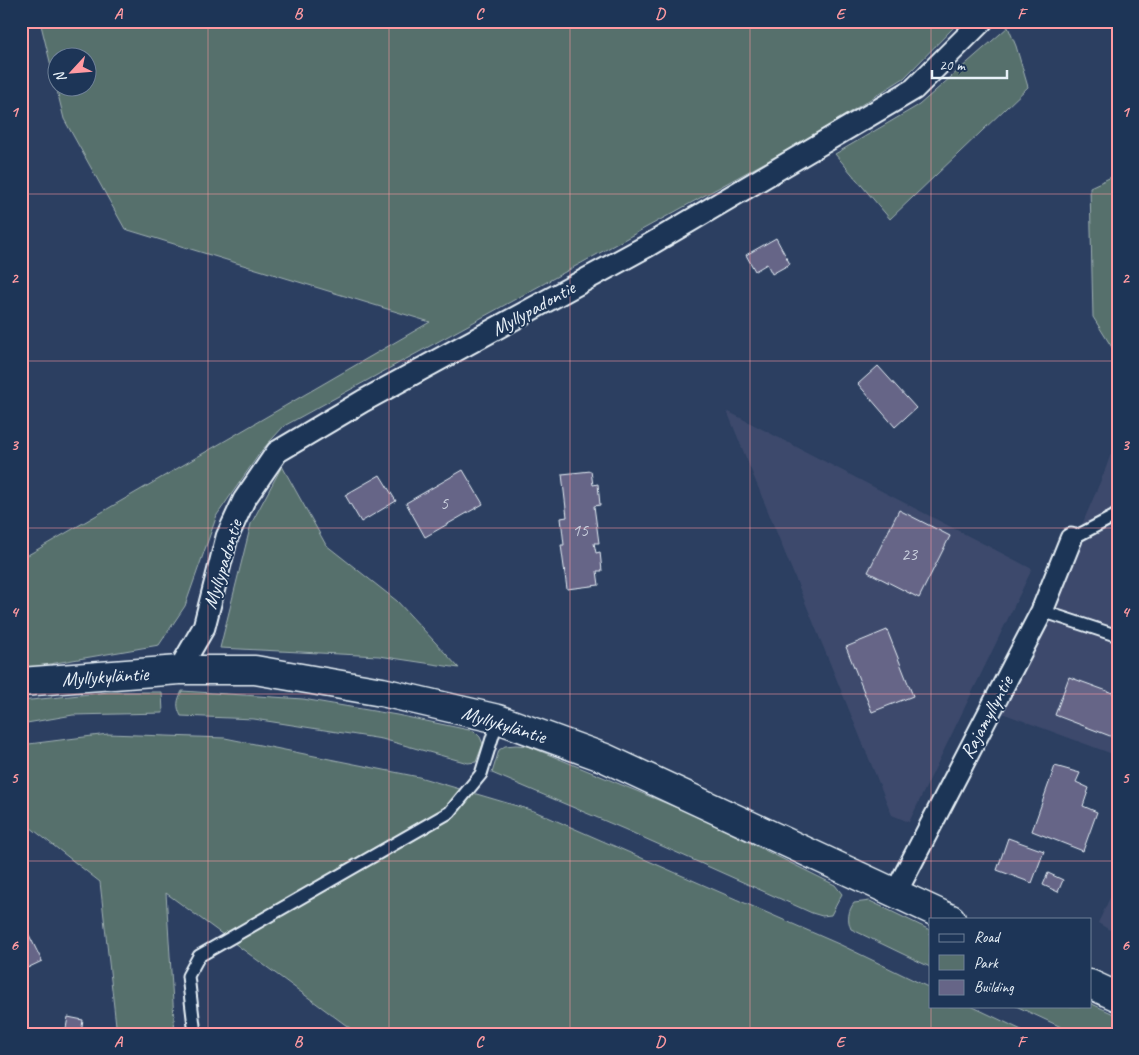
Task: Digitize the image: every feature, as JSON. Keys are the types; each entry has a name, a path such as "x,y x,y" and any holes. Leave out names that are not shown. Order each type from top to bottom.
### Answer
{"main road":[{"name":"Myllykyläntie","path":"21,682 179,670 255,670 382,692 498,719 605,758 950,918"},
{"path":"1092,985 1118,997"}],"street":[{"name":"Myllypadontie","path":"179,670 204,627 227,537 237,514 244,500 278,452 363,401 649,245 914,89 982,21"},
{"name":"Rajamyllyntie","path":"896,892 1042,611 1071,539"}],"lane":[{"path":"1071,539 1117,515"},
{"path":"1042,611 1118,636"},
{"path":"195,1034 188,976 199,956 450,812 481,774 498,719"}],"shaded area":[{"path":"727,411 1032,569 909,822 892,815"},
{"path":"1118,434 1118,756 1002,713 1104,473"},
{"path":"1118,881 1118,935 1098,923"}],"green space":[{"path":"40,21 960,21 904,78 804,141 284,426 262,450 217,515 185,606 159,645 21,669 21,559 430,322 125,229 64,119 59,98 98,98 98,48 48,48 48,54"},
{"path":"1008,27 1016,46 1028,87 890,219 835,154 919,105"},
{"path":"1118,174 1118,357 1093,317 1090,187"},
{"path":"282,466 326,545 397,601 459,668 379,656 220,648 251,524"},
{"path":"182,691 303,699 397,715 474,731 480,737 483,744 476,762 468,763 382,739 254,719 181,716 178,704"},
{"path":"109,692 162,692 163,713 73,715 21,724 21,701"},
{"path":"108,734 225,738 419,777 534,811 841,945 929,988 929,1008 975,1008 1030,1034 358,1034 166,893 175,1034 117,1034 100,882 21,820 21,745"},
{"path":"505,746 528,746 692,814 835,885 842,894 831,915 822,916 812,913 624,829 492,773 499,750"},
{"path":"870,901 929,930 929,967 851,929 849,916 850,909 854,903"},
{"path":"1092,1004 1118,1016 1118,1034 1076,1034 1020,1008 1092,1008"}],"building":[{"path":"776,238 790,264 772,274 767,264 755,271 746,255"},
{"path":"878,366 916,408 895,427 858,384"},
{"path":"463,470 483,504 425,537 406,503"},
{"path":"591,471 593,485 598,484 600,505 594,506 599,543 594,543 596,553 600,552 602,571 597,571 599,585 567,589 561,545 564,545 561,518 567,517 562,474"},
{"path":"380,475 396,501 361,522 345,495"},
{"path":"899,510 950,536 919,598 868,572"},
{"path":"887,630 913,696 872,712 846,647"},
{"path":"1069,677 1118,695 1118,739 1055,715"},
{"path":"1055,766 1080,773 1076,782 1089,788 1083,806 1097,812 1083,851 1032,831"},
{"path":"1008,838 1044,851 1032,883 997,870"},
{"path":"1048,873 1063,880 1058,892 1043,885"},
{"path":"21,919 42,961 21,971"},
{"path":"68,1017 83,1020 81,1034 65,1034"},
{"path":"265,1031 266,1034 233,1034"}]}
